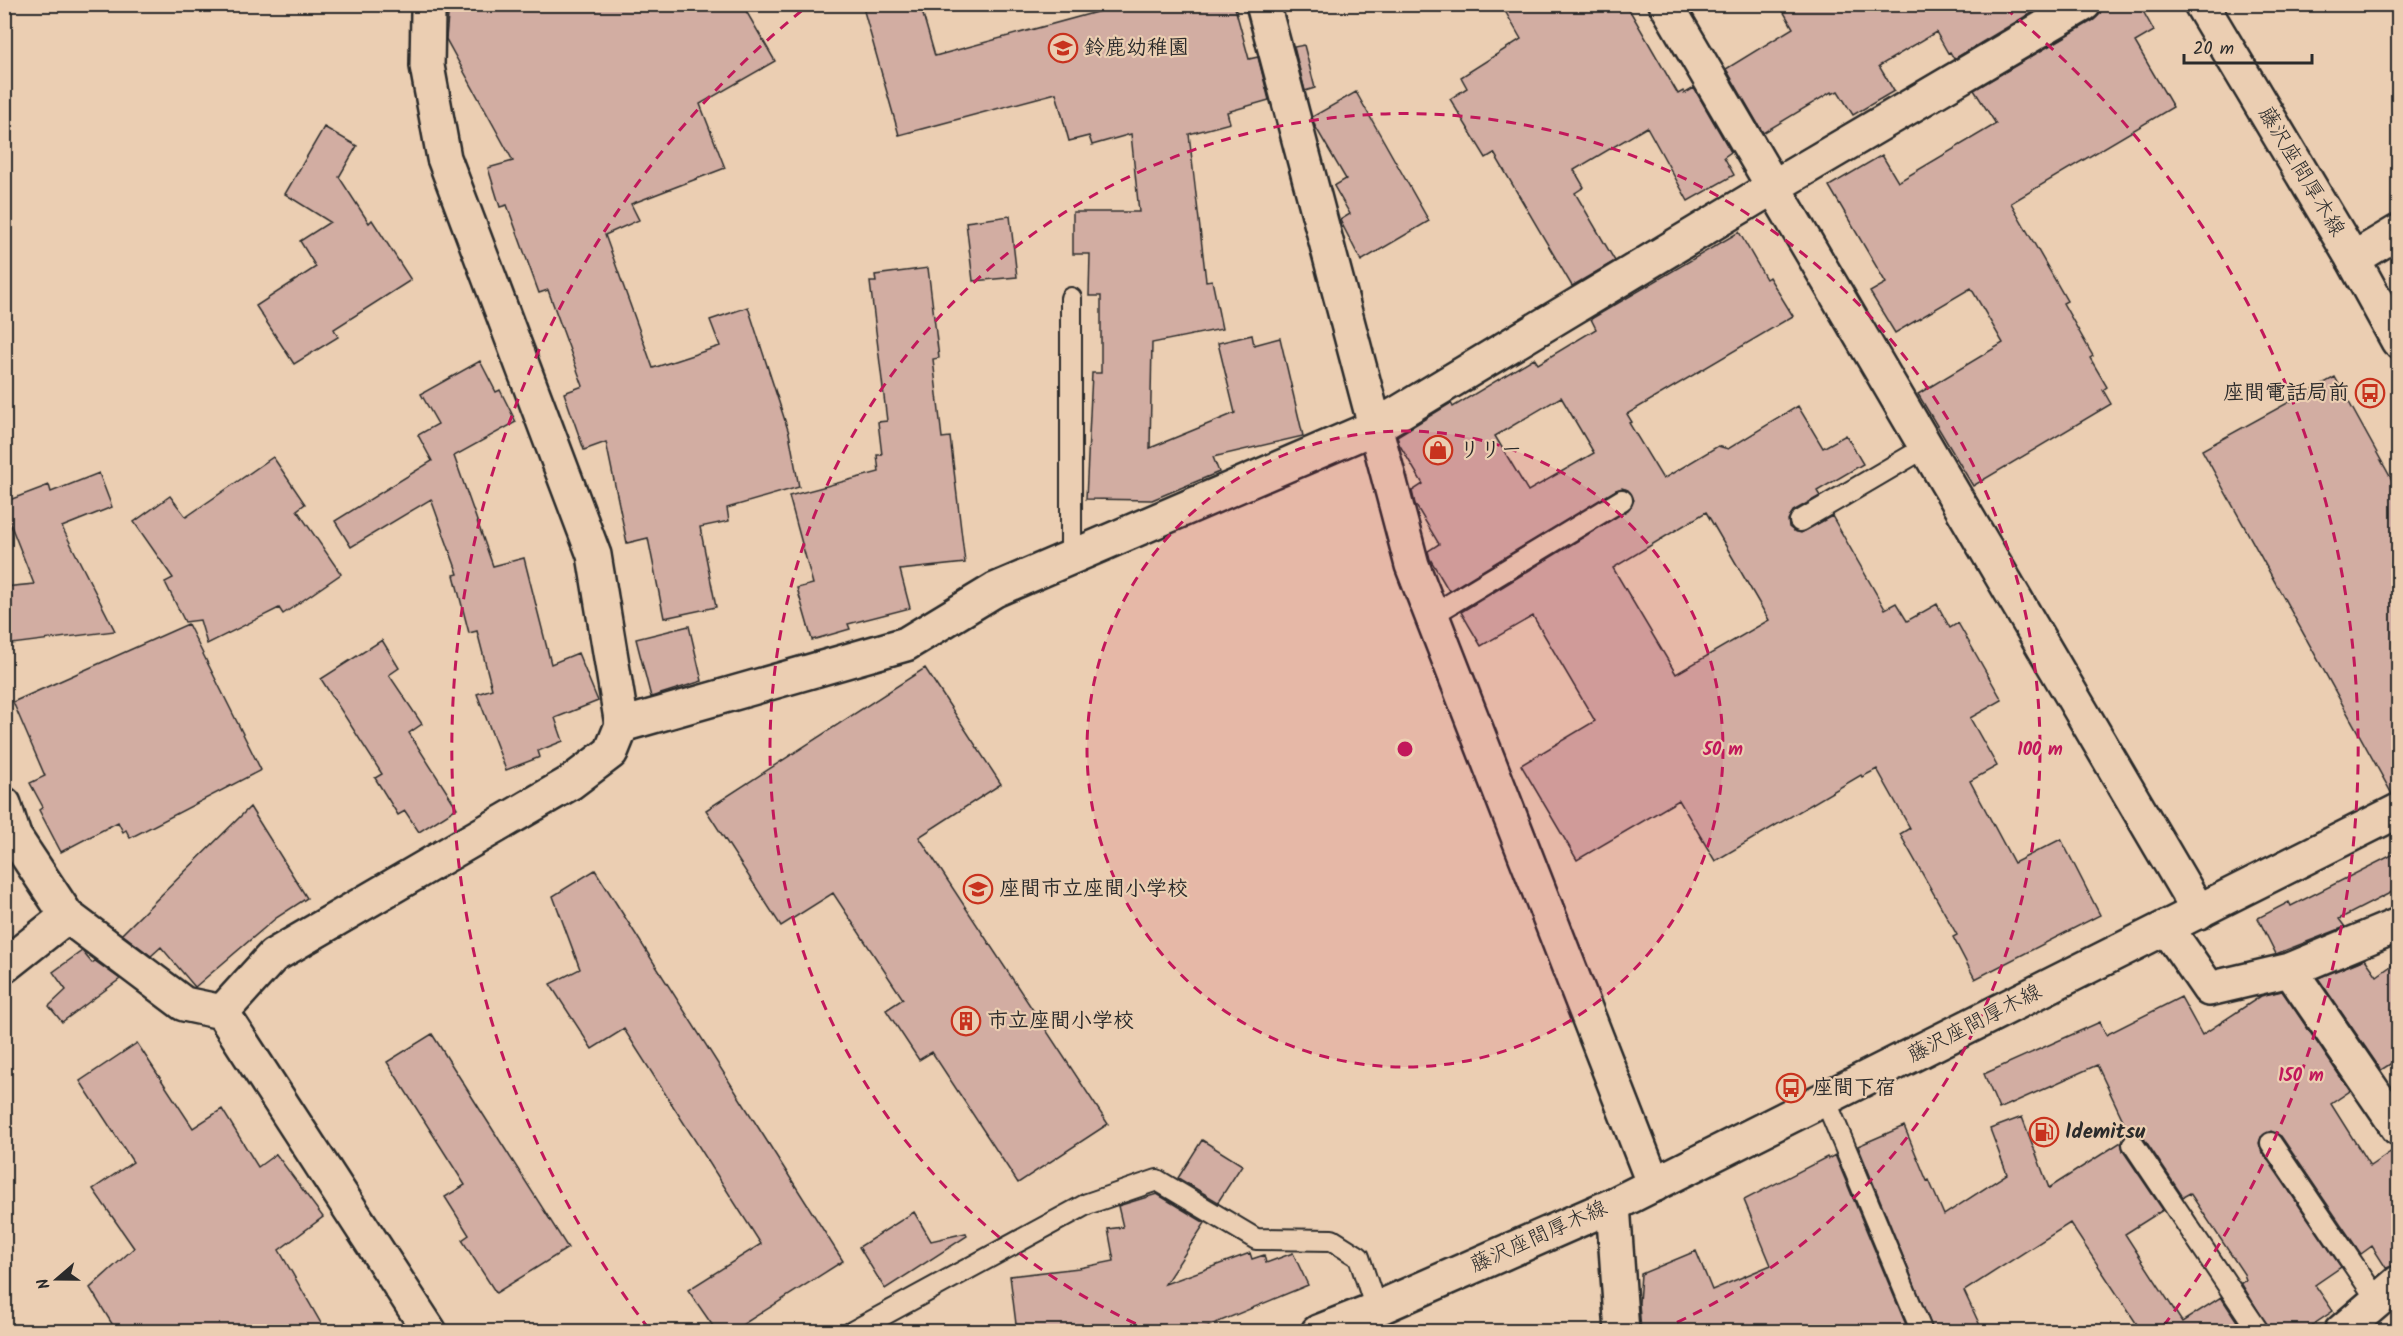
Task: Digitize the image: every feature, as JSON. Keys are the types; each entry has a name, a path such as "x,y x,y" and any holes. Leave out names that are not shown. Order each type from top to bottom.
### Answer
{"street":[{"path":"222,1012 273,956 570,783 611,752 622,725 594,555 444,159 427,66 428,13 431,4"},
{"path":"1263,4 1412,565 1654,1185"},
{"path":"1666,4 2199,912"},
{"path":"622,725 906,644 995,590 1375,428 1773,187 2084,4"},
{"name":"藤沢座間厚木線","path":"2201,4 2353,259 2398,342"},
{"path":"2353,259 2398,232"},
{"path":"4,804 14,836 67,916 184,1004 222,1012 430,1332"},
{"name":"藤沢座間厚木線","path":"1318,1332 1376,1309 1613,1205 2398,811"},
{"path":"4,966 67,916"},
{"path":"2167,928 2209,989 2290,970 2398,926"},
{"path":"2290,970 2398,1128"},
{"path":"1613,1205 1622,1332"},
{"path":"2341,1332 2388,1292"}],"lane":[{"path":"1071,298 1071,559"},
{"path":"1800,521 1926,447"},
{"path":"1432,615 1622,500"},
{"path":"1825,1099 1922,1332"},
{"path":"2271,1143 2388,1292"},
{"path":"2133,1144 2259,1332"},
{"path":"852,1332 1087,1204 1157,1180 1256,1239 1332,1240 1359,1257 1376,1309"}],"building":[{"path":"449,4 742,4 775,61 700,104 725,168 631,204 639,220 605,235 653,368 720,346 710,320 748,307 789,433 799,487 727,508 729,521 700,527 716,607 664,618 648,538 627,543 606,442 584,450 564,393 583,386 548,290 539,293 507,205 500,207 488,168 513,161 446,39"},
{"path":"862,4 920,4 935,56 1126,4 1234,4 1249,59 1258,57 1269,100 1227,112 1230,123 1189,134 1206,281 1212,280 1222,329 1152,343 1150,448 1235,413 1218,343 1252,335 1254,345 1280,338 1303,436 1213,457 1219,472 1152,500 1086,499 1092,373 1101,373 1101,296 1089,296 1090,254 1073,254 1073,212 1139,212 1131,134 1092,145 1089,136 1069,141 1056,93 899,135"},
{"path":"1501,4 1626,4 1678,94 1683,91 1684,94 1694,88 1731,152 1724,157 1734,175 1688,201 1647,127 1574,170 1584,187 1575,193 1615,261 1572,286 1494,153 1486,158 1450,99 1467,88 1461,77 1521,39"},
{"path":"1779,4 2046,4 1954,59 1936,32 1879,66 1894,91 1853,115 1838,91 1832,94 1831,92 1763,133 1726,69 1793,28"},
{"path":"2103,4 2139,4 2154,31 2135,42 2173,107 2011,203 2067,301 2063,303 2093,356 2090,358 2107,387 2103,390 2111,404 1973,486 1918,394 2003,343 1971,288 1895,333 1870,292 1886,283 1829,186 1882,155 1898,182 1996,124 1974,90 2094,20 2100,14"},
{"path":"1304,45 1315,88 1305,91 1294,47"},
{"path":"1356,92 1429,221 1361,261 1340,220 1350,214 1334,186 1346,179 1312,117"},
{"path":"324,127 357,146 339,177 369,223 372,220 411,280 334,329 338,337 294,364 256,306 316,267 300,241 330,222 285,194"},
{"path":"1010,216 1017,277 973,281 966,222"},
{"path":"1739,232 1766,279 1769,277 1793,316 1627,414 1632,422 1629,423 1663,479 1718,446 1728,449 1798,406 1823,448 1846,435 1863,464 1817,491 1820,496 1793,511 1788,520 1789,527 1801,533 1832,516 1885,609 1896,603 1907,621 1937,604 1950,628 1958,623 2002,700 1970,718 1997,766 1970,781 2014,863 2061,839 2100,915 1975,979 1953,937 1957,935 1900,834 1910,828 1877,769 1862,777 1861,775 1715,861 1679,800 1577,860 1521,765 1595,721 1533,616 1481,646 1461,612 1628,510 1634,500 1628,490 1622,488 1616,490 1449,591 1430,559 1428,551 1439,544 1415,504 1412,491 1423,484 1399,444 1397,436 1451,403 1453,407 1534,358 1538,364 1596,329 1591,319","holes":["1561,397 1594,453 1528,491 1495,436","1706,512 1769,620 1676,674 1613,568"]},
{"path":"928,268 939,358 933,359 942,438 950,437 965,563 900,570 910,608 848,624 850,629 812,640 797,588 813,584 789,496 879,472 877,455 882,455 878,422 887,421 870,282 876,282 875,275"},
{"path":"480,361 496,392 500,390 516,422 454,456 493,566 524,558 551,664 578,653 598,701 555,718 563,741 538,751 540,757 506,770 477,694 492,689 477,631 469,633 454,575 458,574 431,499 351,547 335,521 432,461 418,435 438,424 421,394"},
{"path":"2335,377 2398,491 2398,792 2392,794 2202,450"},
{"path":"273,457 305,504 297,510 341,574 283,614 279,608 207,644 200,620 185,622 165,582 173,578 134,522 170,496 186,517"},
{"path":"99,473 112,507 62,527 115,631 4,645 4,587 34,584 4,508 4,502 49,485 51,492"},
{"path":"188,624 261,770 130,838 126,830 123,832 118,822 61,852 39,810 43,807 30,783 45,776 13,702"},
{"path":"689,626 702,681 651,697 636,639"},
{"path":"382,640 399,668 389,675 422,724 409,733 457,808 419,832 405,811 398,815 375,778 382,774 321,679"},
{"path":"925,668 1001,784 919,837 1108,1124 1018,1183 932,1052 919,1060 886,1010 903,999 833,893 781,926 706,810"},
{"path":"250,807 307,898 276,918 195,987 161,947 151,956 122,934"},
{"path":"2398,852 2398,889 2339,919 2345,927 2276,954 2258,918 2289,902 2291,906"},
{"path":"595,870 843,1261 731,1332 717,1332 688,1290 761,1244 624,1029 592,1049 550,984 580,969 553,896"},
{"path":"82,951 92,963 95,961 120,979 62,1022 49,1006 66,990 53,972"},
{"path":"2365,959 2377,976 2398,961 2398,1059 2381,1070 2318,978"},
{"path":"2282,991 2350,1091 2331,1104 2370,1166 2398,1147 2398,1265 2386,1268 2372,1246 2361,1254 2281,1136 2271,1131 2261,1137 2259,1143 2261,1150 2341,1267 2315,1285 2333,1311 2302,1332 2271,1332 2241,1283 2246,1280 2244,1274 2190,1193 2183,1197 2143,1137 2138,1133 2129,1133 2097,1065 1999,1109 1984,1074 2100,1022 2106,1035 2181,997 2202,1035 2261,996"},
{"path":"432,1034 568,1248 496,1293 462,1240 469,1235 445,1197 465,1185 387,1062"},
{"path":"137,1043 193,1128 222,1109 258,1167 276,1154 323,1217 279,1250 326,1332 117,1332 90,1288 134,1248 93,1189 133,1162 80,1081"},
{"path":"2022,1117 2049,1188 2121,1142 2123,1151 2163,1210 2125,1234 2182,1322 2221,1297 2244,1332 2142,1332 2070,1223 1964,1291 1983,1332 1934,1332 1858,1146 1904,1126 1944,1215 2007,1174 1990,1129"},
{"path":"1202,1140 1242,1165 1218,1202 1178,1178"},
{"path":"1835,1155 1909,1332 1641,1332 1639,1303 1641,1274 1696,1251 1712,1290 1771,1265 1744,1200"},
{"path":"1157,1194 1205,1223 1165,1284 1250,1253 1252,1259 1264,1255 1266,1263 1293,1253 1308,1285 1194,1332 1017,1332 1010,1276 1079,1268 1114,1261 1108,1229 1123,1227 1118,1206"},
{"path":"914,1212 931,1241 966,1233 967,1236 885,1289 859,1247"}],"place":[{"name":"鈴鹿幼稚園","path":"1063,48"},
{"name":"座間電話局前","path":"2370,393"},
{"name":"リリー","path":"1438,450"},
{"name":"座間市立座間小学校","path":"978,889"},
{"name":"市立座間小学校","path":"966,1021"},
{"name":"座間下宿","path":"1791,1088"},
{"name":"Idemitsu","path":"2044,1132"}]}
